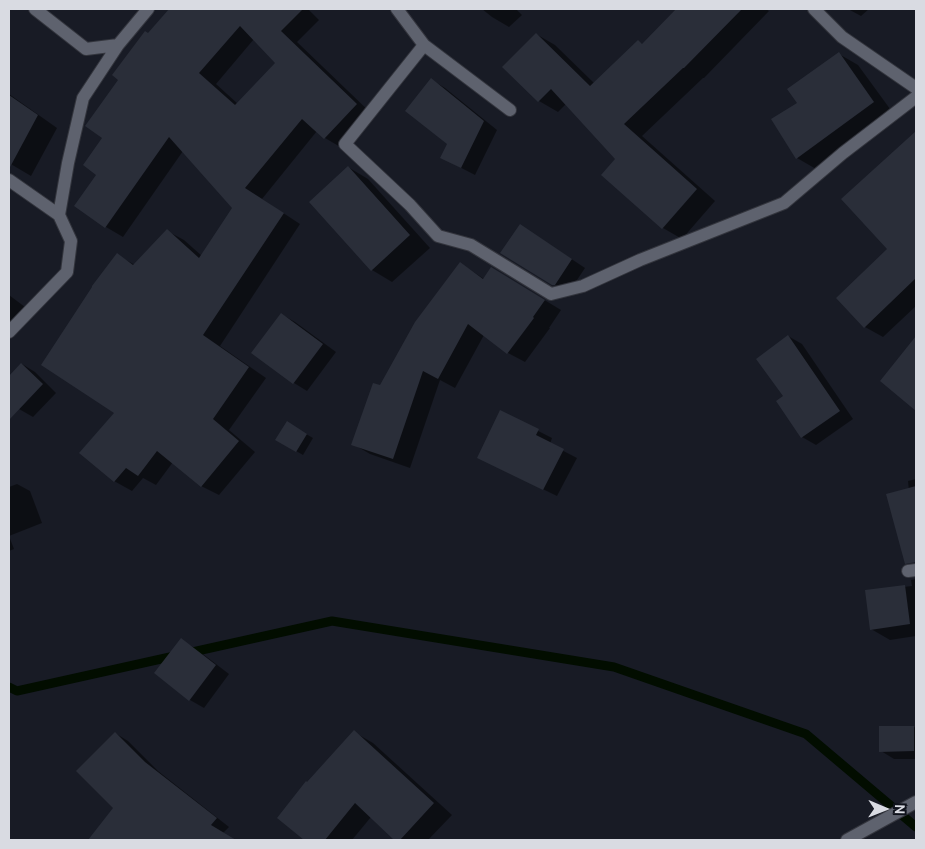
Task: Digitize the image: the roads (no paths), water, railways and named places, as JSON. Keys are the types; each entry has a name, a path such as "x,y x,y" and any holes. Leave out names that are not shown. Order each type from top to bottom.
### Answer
{"street":[{"path":"35,9 86,49 118,45"},
{"path":"59,215 68,163 83,98 118,45 148,9"},
{"path":"397,9 424,45 510,110"},
{"path":"814,9 842,37 916,88"},
{"path":"424,45 345,144 410,205 438,236 472,245 550,294 583,286 640,260 784,203 843,153 916,97"},
{"path":"9,180 59,215 71,241 67,272 9,332"},
{"path":"847,840 916,802"}],"waterway":[{"path":"9,687 17,691 332,621 614,667 806,734 916,827"}]}
